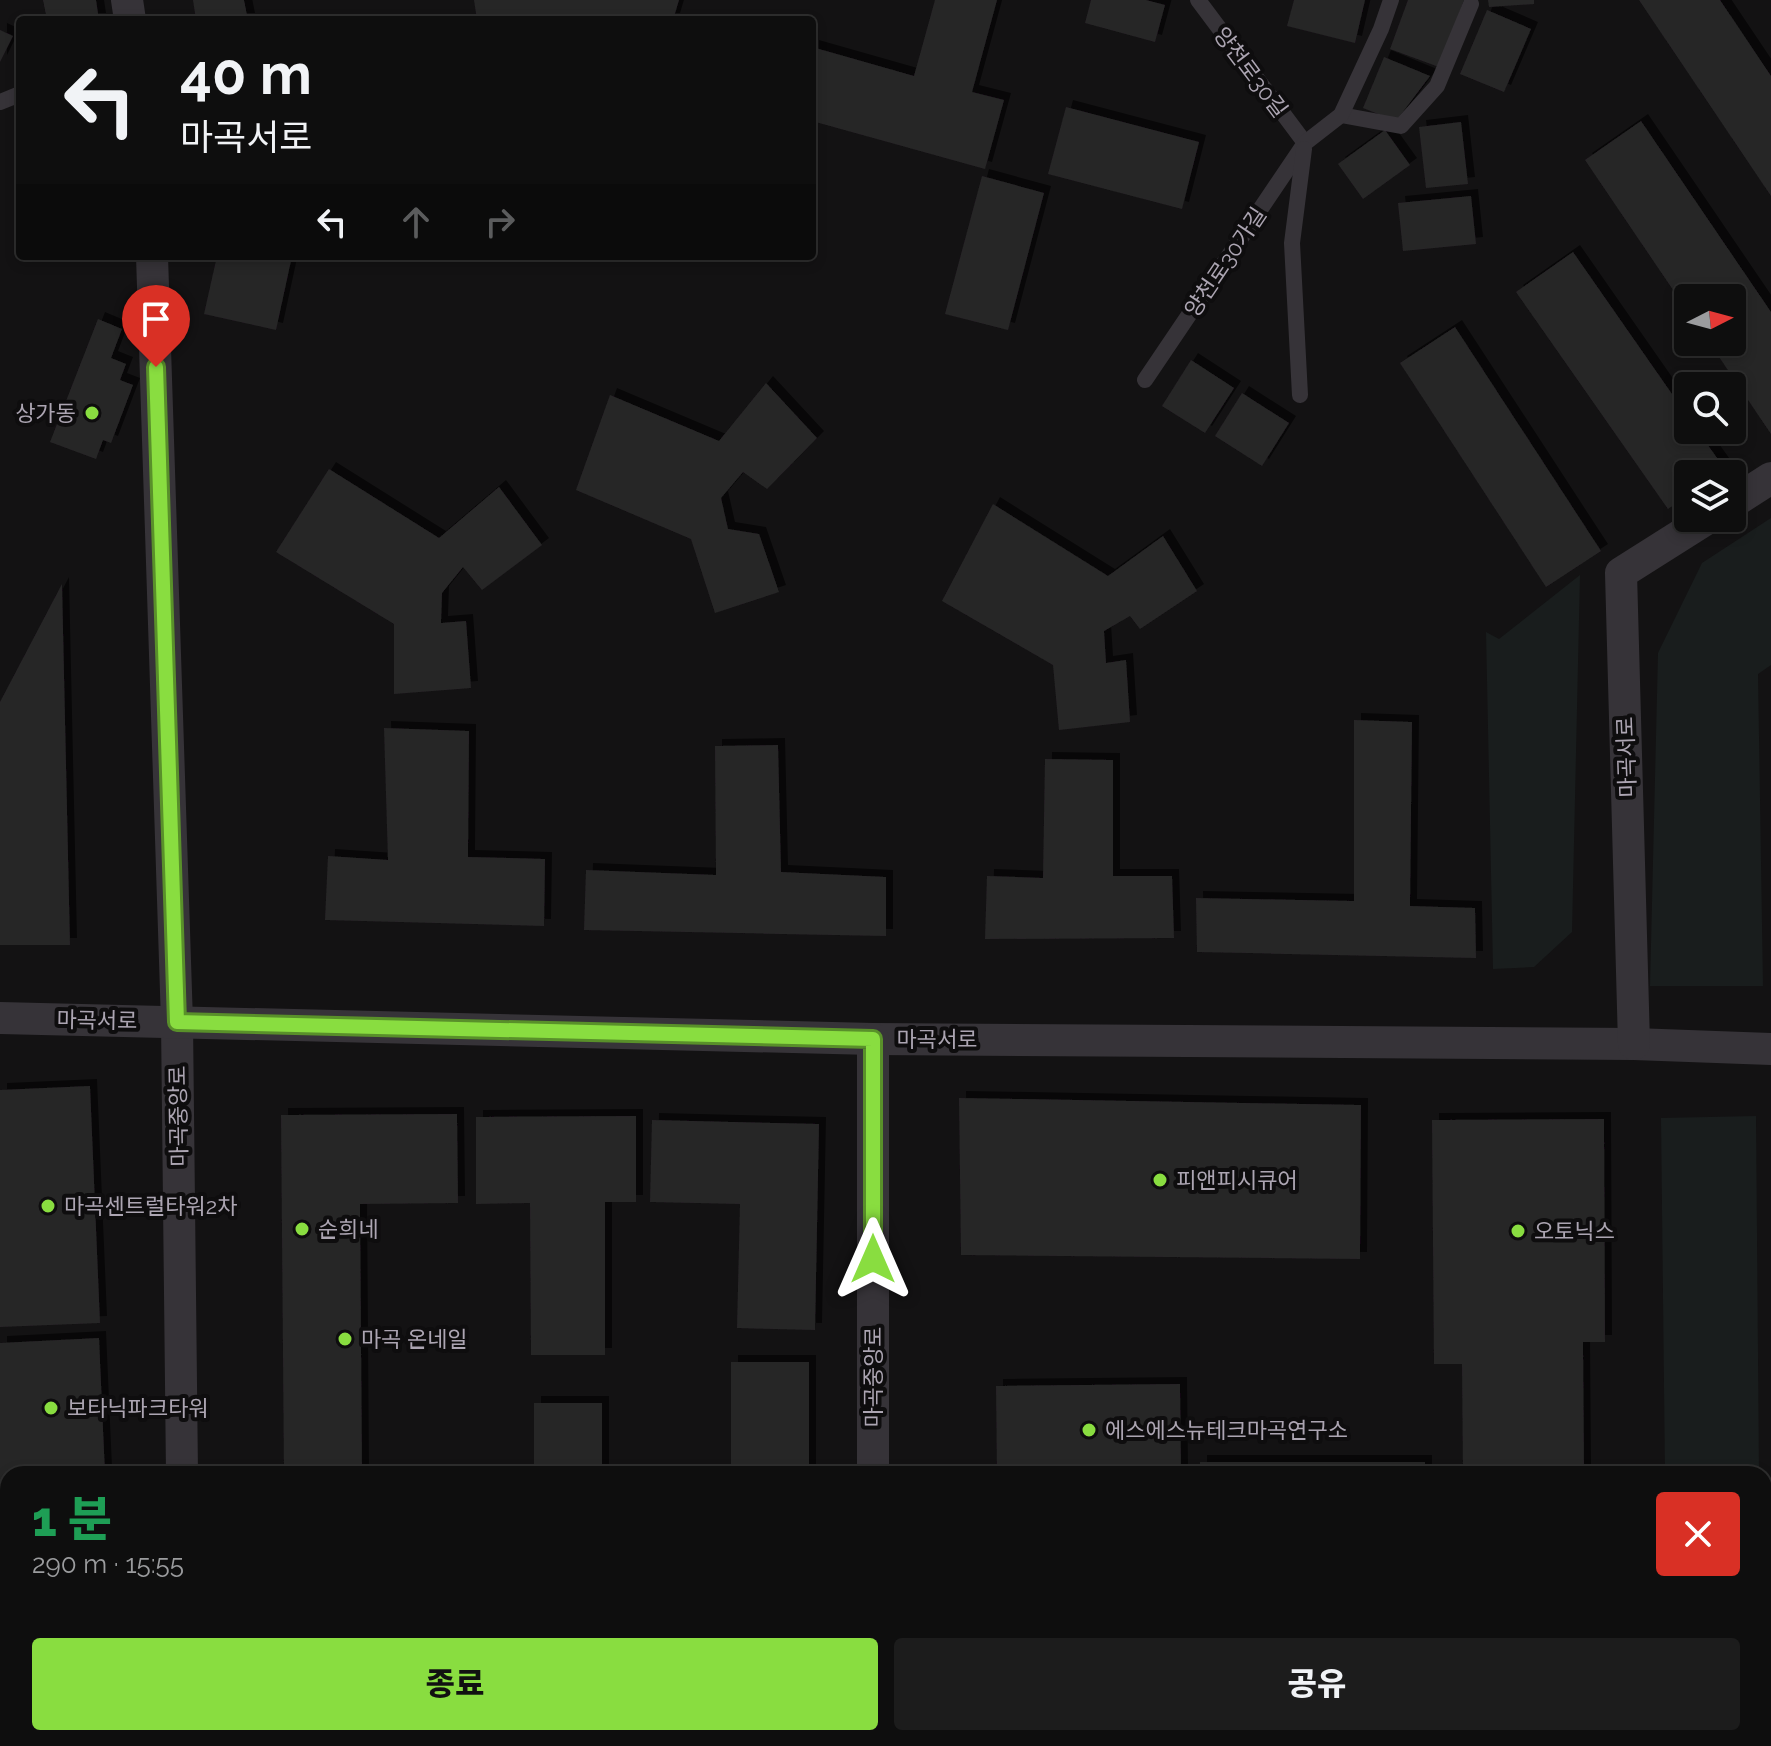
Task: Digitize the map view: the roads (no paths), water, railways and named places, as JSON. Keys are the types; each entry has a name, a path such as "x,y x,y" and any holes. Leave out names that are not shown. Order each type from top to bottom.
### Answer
{"street":[{"name":"마곡중앙로","path":"152,260 177,1022 182,1466"},
{"path":"1746,494 1771,478"},
{"name":"마곡서로","path":"1634,1044 1621,573 1686,532"},
{"name":"마곡서로","path":"0,1018 873,1039 1634,1044 1771,1049"},
{"name":"마곡중앙로","path":"873,1039 873,1466"}],"lane":[{"name":"양천로30길","path":"1198,0 1305,143"},
{"name":"양천로30가길","path":"1145,380 1305,143 1341,115 1391,0"},
{"path":"1341,115 1401,126 1437,86 1471,4"},
{"name":"양천로30가길","path":"1300,395 1292,243 1305,143"}],"place":[{"name":"상가동","path":"92,413"},
{"name":"피앤피시큐어","path":"1160,1180"},
{"name":"마곡센트럴타워2차","path":"48,1206"},
{"name":"순희네","path":"302,1229"},
{"name":"오토닉스","path":"1518,1231"},
{"name":"마곡 온네일","path":"345,1339"},
{"name":"보타닉파크타워","path":"51,1408"},
{"name":"에스에스뉴테크마곡연구소","path":"1089,1430"}]}
